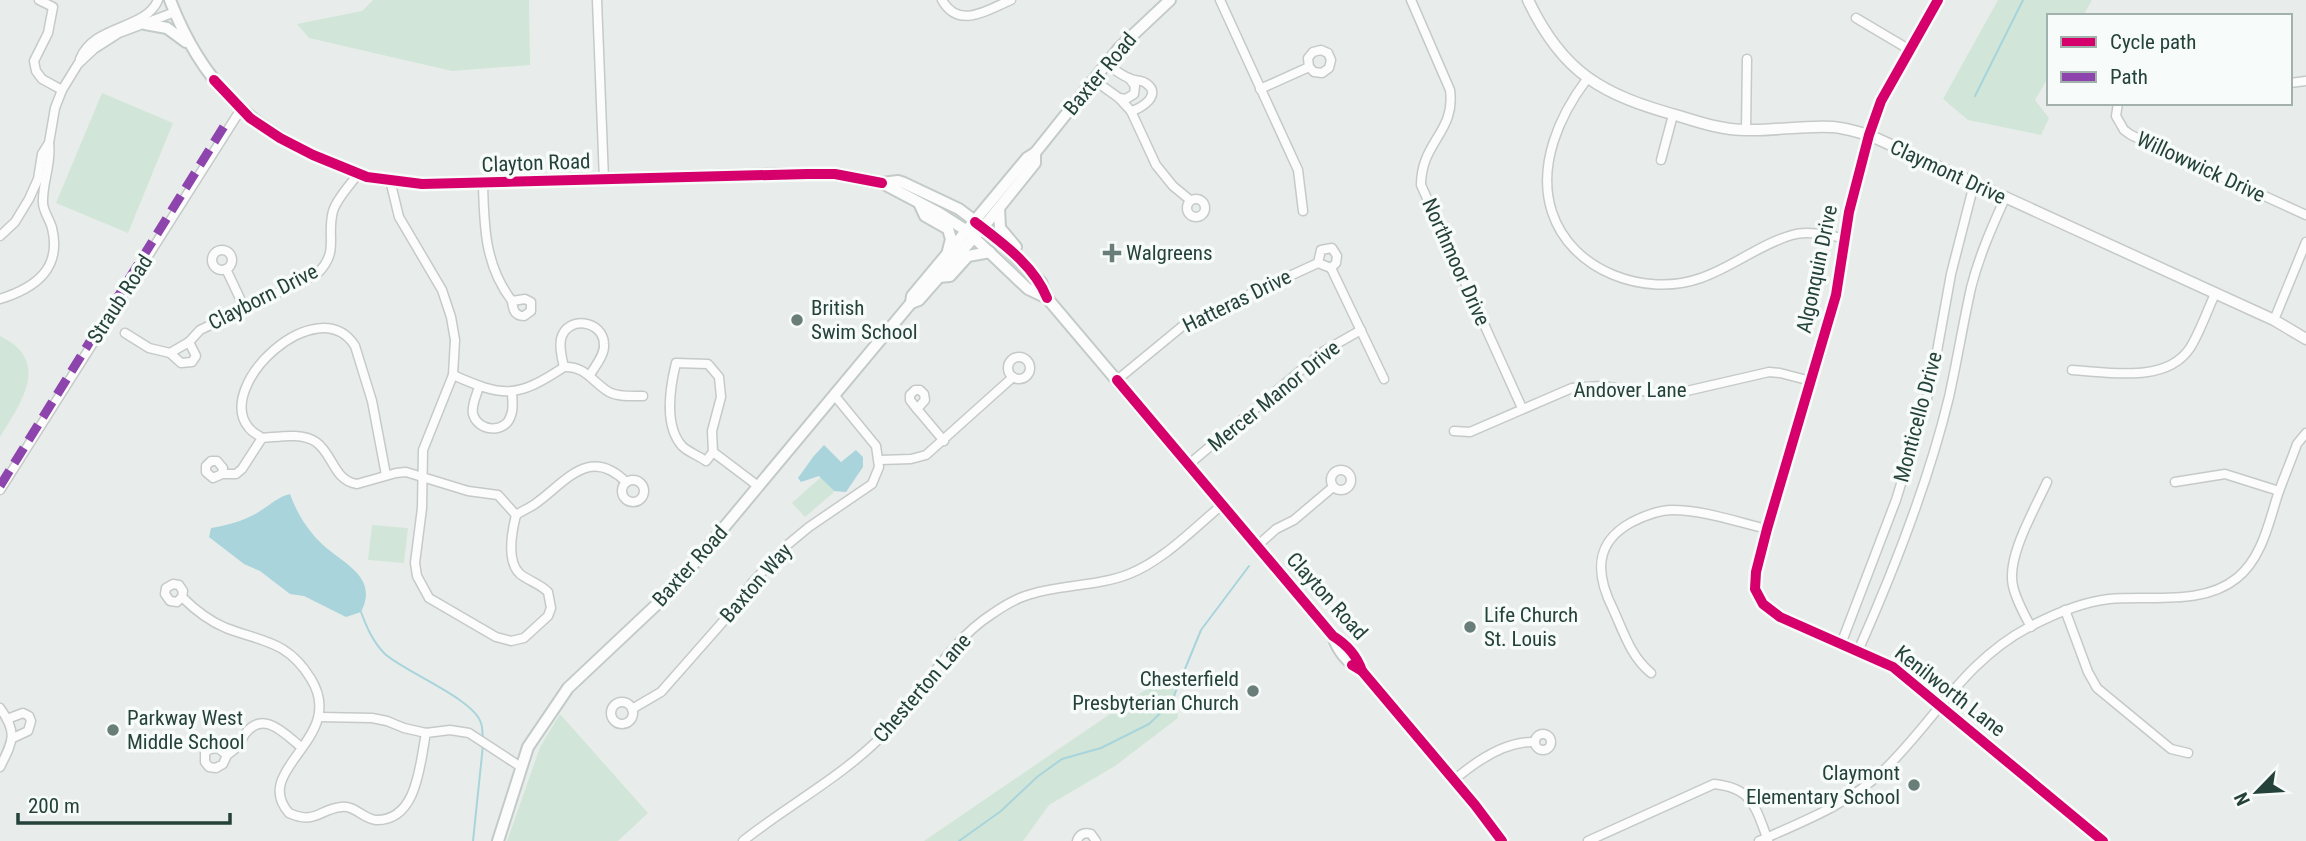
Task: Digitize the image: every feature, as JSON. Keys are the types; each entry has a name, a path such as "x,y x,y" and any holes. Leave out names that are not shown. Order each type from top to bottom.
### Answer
{"main road":[{"name":"Clayton Road","path":"170,0 191,47 220,87 250,118 279,138 358,174 422,184 835,174 882,183 975,229 992,234 1041,282 1046,298"},
{"name":"Baxter Road","path":"498,841 528,747 568,688 671,591 911,303 919,300 939,277 1027,158 1035,153 1106,64 1138,28 1170,0"},
{"path":"145,24 167,28 191,47"},
{"name":"Baxter Road","path":"911,303 912,296 947,254 999,208 1035,163 1035,153"},
{"name":"Clayton Road","path":"882,183 898,181 928,192 959,209 990,252 1028,289 1046,298 1333,636 1342,642 1358,661 1362,671 1502,841"},
{"path":"919,203 925,216 948,229 951,239 947,254"},
{"path":"999,208 1000,228 1021,251 1022,261"},
{"path":"939,277 950,276 968,257 990,252"}],"street":[{"path":"39,0 53,7 48,33 34,61 36,71 42,79 62,90"},
{"path":"0,236 23,212 38,179 43,155 49,143 55,108 84,49 110,30 148,14 155,8 158,0"},
{"path":"597,0 604,180"},
{"path":"942,0 956,15 965,17 974,16 1011,0"},
{"path":"1220,0 1298,170 1303,211"},
{"name":"Northmoor Drive","path":"1411,0 1450,90 1452,105 1447,124 1424,158 1421,185 1522,408"},
{"name":"Algonquin Drive","path":"1758,597 1755,581 1767,529 1836,295 1854,187 1869,135 1881,101 1938,0"},
{"name":"Claymont Drive","path":"1531,1 1554,45 1587,79 1628,100 1713,126 1746,130 1829,127 1869,135 2274,320 2306,339"},
{"path":"78,64 94,49 119,33 175,12"},
{"path":"1856,18 1910,50"},
{"path":"1746,130 1747,59"},
{"path":"1106,64 1129,78 1147,84 1152,90 1147,103 1131,111"},
{"path":"1260,89 1309,67"},
{"path":"1119,98 1126,99 1134,94 1135,86 1129,78"},
{"path":"1587,79 1560,122 1548,164 1547,185 1550,206 1559,227 1572,247 1587,261 1602,270 1637,282 1669,285 1703,278 1794,234 1845,238"},
{"path":"1094,80 1119,98 1131,111 1156,165 1189,200"},
{"name":"Willowwick Drive","path":"2118,105 2116,116 2124,130 2131,135 2306,215"},
{"name":"Straub Road","path":"0,490 241,109"},
{"path":"1661,160 1673,115"},
{"path":"0,299 32,286 44,274 52,259 54,241 43,205 51,156 49,143"},
{"name":"Clayborn Drive","path":"170,353 189,342 200,330 317,274 323,268 332,248 335,205 358,174"},
{"path":"386,475 376,419 355,346 350,338 337,328 320,327 286,341 272,351 246,387 242,403 248,427 262,438 300,436 317,443 344,480 352,483 406,472 422,477 475,493 498,495 516,515 512,546 515,567 519,573 548,592 551,608 548,616 524,638 511,641 496,637 429,598 420,584 415,563 422,508 422,477 425,441 453,374 455,340 452,317 442,290 399,217 390,180"},
{"path":"483,184 486,242 504,291 512,301"},
{"name":"Monticello Drive","path":"1841,644 1896,500 1925,405 1951,274 1974,184"},
{"name":"Monticello Drive","path":"1858,651 1900,550 1932,453 1949,397 1975,274 1989,232 2005,198"},
{"path":"0,228 29,199"},
{"path":"2274,320 2306,242"},
{"path":"1318,263 1321,250 1332,248 1337,256 1336,263 1331,268 1384,379"},
{"name":"Hatteras Drive","path":"1117,380 1185,324 1318,263 1331,268"},
{"path":"226,269 245,309"},
{"path":"2072,370 2154,372 2172,366 2191,347 2215,294"},
{"path":"564,367 560,346 564,333 573,325 585,323 596,327 605,343 590,375"},
{"name":"Mercer Manor Drive","path":"1188,465 1318,356 1361,330"},
{"name":"Clayborn Drive","path":"125,333 149,348 170,353 181,363 192,362 196,356 189,342"},
{"path":"676,363 708,364 719,377 721,397 712,431 713,452 706,461 683,447 674,434 671,381 676,363"},
{"path":"453,374 480,386 512,392 533,386 564,367 576,368 590,375 613,394 643,396"},
{"name":"Andover Lane","path":"1454,431 1470,432 1562,391 1581,386 1678,393 1769,372 1811,381"},
{"path":"835,396 876,446 880,460 911,459 926,455 944,441 1013,377"},
{"path":"480,386 474,403 474,415 477,421 488,429 497,429 508,421 512,408 512,392"},
{"path":"917,409 944,441"},
{"path":"1588,841 1714,784 1731,786 1745,793 1757,810 1765,840 1839,803 1868,785 1896,758 1974,666 1999,645 2031,627 2065,611 2108,600 2189,596 2221,589 2238,578 2252,562 2297,444 2306,433"},
{"path":"222,474 236,474 242,469 262,438"},
{"path":"713,452 758,486"},
{"name":"Baxton Way","path":"632,709 661,692 786,546 872,484 880,460"},
{"path":"516,515 533,505 570,474 583,468 609,468 625,482"},
{"path":"2175,482 2225,474 2279,491"},
{"path":"2031,627 2012,585 2012,565 2019,542 2047,482"},
{"path":"1257,546 1276,529 1294,520 1333,486"},
{"name":"Chesterton Lane","path":"743,841 835,776 878,741 910,706 958,643 979,623 1026,595 1105,581 1130,573 1157,559 1222,505"},
{"path":"1651,673 1638,662 1602,584 1602,558 1611,536 1639,519 1668,510 1704,514 1767,529"},
{"path":"182,597 214,622 261,638 294,656 313,682 319,695 320,717 312,736 301,747 281,782 281,801 289,813 309,818 345,807 376,820 395,815 409,800 414,789 426,733"},
{"name":"Kenilworth Lane","path":"1758,597 1780,617 1893,667 2103,841"},
{"path":"2065,611 2088,672 2097,688 2171,749 2188,753"},
{"path":"0,708 13,738"},
{"path":"0,767 13,738 28,731 32,721 23,713 7,719"},
{"path":"320,717 387,721 426,733 450,730 469,733 521,767"},
{"path":"227,755 240,746 251,729 267,722 277,726 301,747"},
{"path":"1454,780 1481,760 1521,741 1534,742"},
{"path":"1077,841 1082,834 1088,833 1094,836 1096,841"}],"green space":[{"path":"373,0 529,0 530,65 452,71 309,38 297,24 362,11"},
{"path":"1998,0 2092,0 2084,14 2047,14 2047,79 2035,100 2049,118 2041,135 1968,120 1943,99"},
{"path":"102,93 173,123 128,233 56,203"},
{"path":"0,336 16,346 25,358 28,370 23,397 0,437"},
{"path":"821,477 834,492 805,517 792,503"},
{"path":"372,525 408,528 404,563 368,560"},
{"path":"1173,671 1178,718 1115,766 1049,805 1023,841 924,841"},
{"path":"560,714 648,813 618,841 507,841 540,747"}],"water":[{"path":"824,445 841,462 856,450 863,457 863,467 846,492 834,491 819,476 801,482 798,478"},
{"path":"290,494 295,507 314,536 362,579 366,599 361,612 346,617 304,596 290,594 209,537 211,528 248,517"}],"waterway":[{"path":"1975,96 2023,0"},
{"path":"959,841 1001,811 1037,777 1062,759 1101,748 1149,724 1171,703 1201,630 1249,566"},
{"path":"361,612 377,645 385,654 453,695 476,714 482,725 483,739"},
{"path":"473,841 483,745"}],"marked path":[{"path":"0,486 228,120"}],"cycle path":[{"path":"1938,0 1881,101 1869,135 1849,212 1836,295 1767,529 1756,572 1755,589 1763,604 1780,617 1893,667 2103,841"},
{"path":"214,80 250,118 280,138 367,177 422,184 835,174 882,183"},
{"path":"975,222 1026,265 1047,298"},
{"path":"1117,380 1333,636 1350,651 1362,671"},
{"path":"1352,665 1362,671 1502,841"}],"place":[{"name":"Walgreens","path":"1112,253"},
{"name":"British Swim School","path":"797,320"},
{"name":"Life Church St. Louis","path":"1470,627"},
{"name":"Chesterfield Presbyterian Church","path":"1253,691"},
{"name":"Parkway West Middle School","path":"113,730"},
{"name":"Claymont Elementary School","path":"1914,785"}]}
